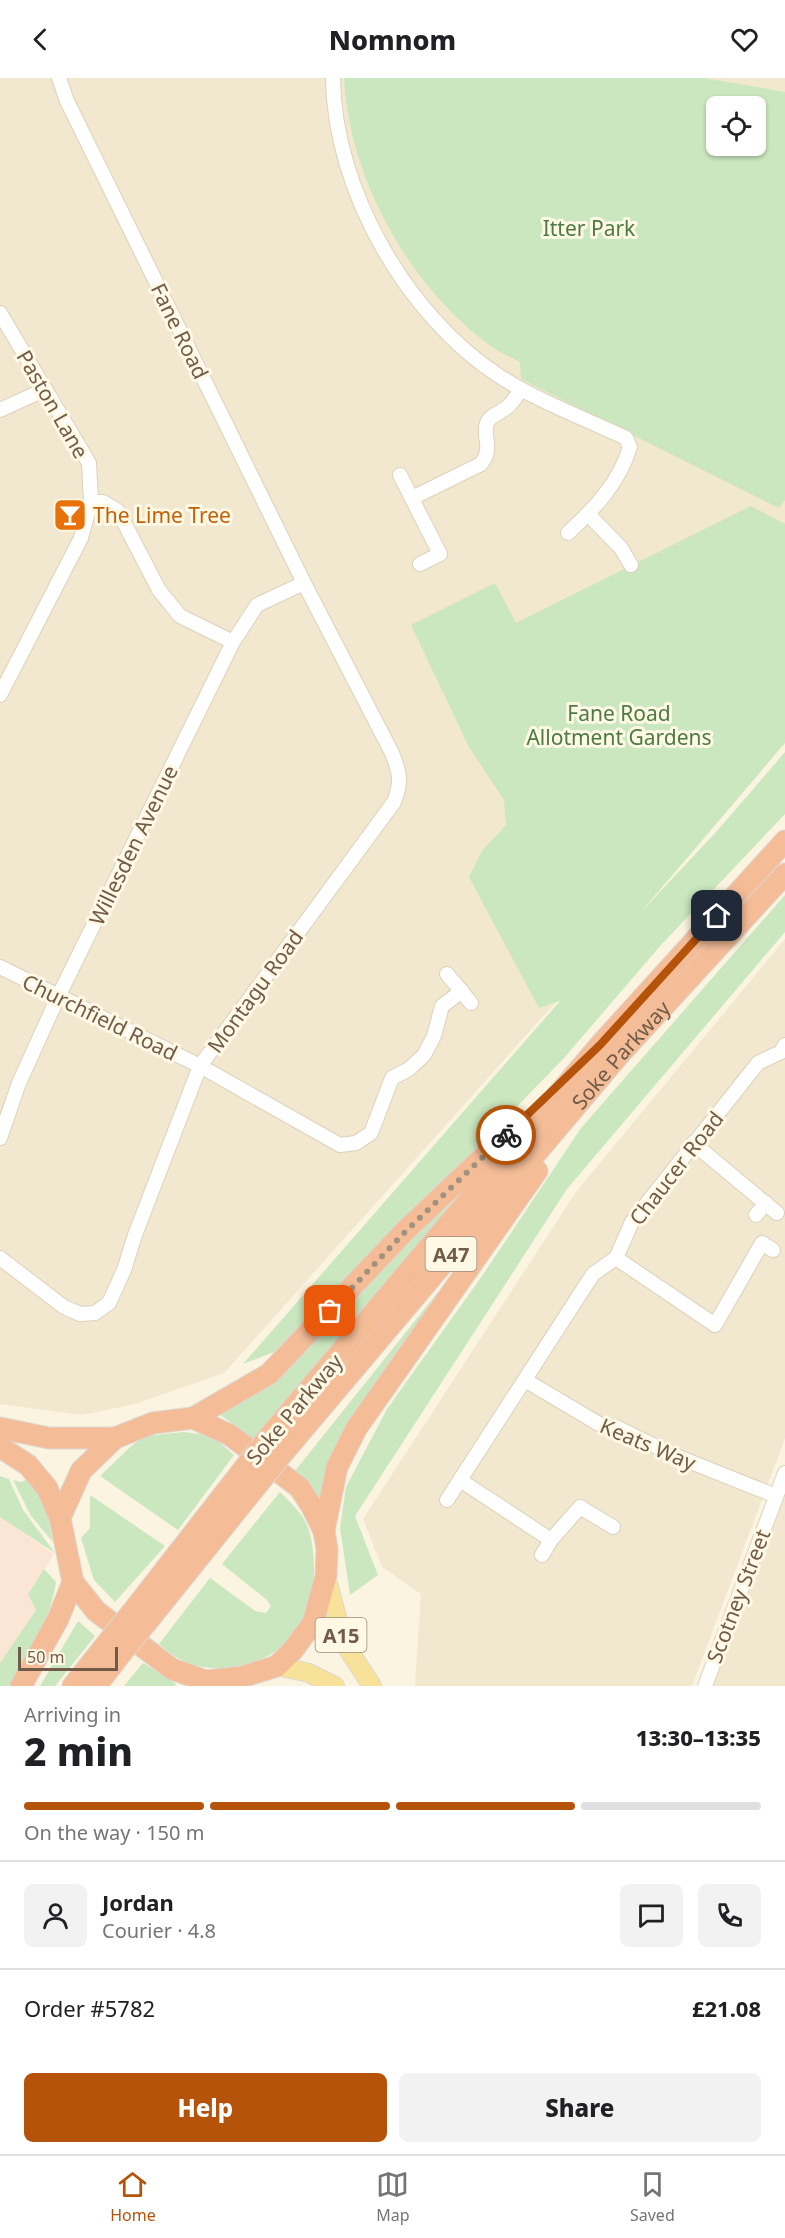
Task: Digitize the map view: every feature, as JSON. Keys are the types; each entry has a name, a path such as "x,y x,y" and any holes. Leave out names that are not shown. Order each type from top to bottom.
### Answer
{"highway":[{"name":"Soke Parkway","path":"73,1686 116,1646 600,1045 785,841"},
{"name":"Soke Parkway","path":"275,1447 619,1055 785,874"},
{"name":"A47","path":"193,1418 269,1374 405,1232 600,1045"},
{"name":"A47","path":"324,1531 337,1467 356,1429 619,1055"},
{"path":"0,1428 49,1438 115,1438 153,1423 193,1418 230,1435 300,1488 324,1531 327,1549 326,1576 313,1623 278,1666 242,1677 202,1684 172,1669 105,1620 73,1582 60,1518 47,1488 28,1465 0,1447"},
{"path":"60,1518 81,1471 115,1438"},
{"path":"21,1686 58,1619 73,1582"},
{"name":"Soke Parkway","path":"96,1686 116,1646"}],"main road":[{"name":"A15","path":"326,1576 344,1643 372,1686"},
{"name":"A15","path":"278,1666 309,1673 335,1686"}],"street":[{"name":"Fane Road","path":"59,78 67,101 304,583"},
{"path":"333,78 342,145 357,194 375,234 402,280 460,345 488,368 521,390 626,438 630,447 625,463 608,492 568,533"},
{"name":"Paston Lane","path":"0,313 89,463 91,502 81,538 0,695"},
{"path":"0,410 44,390"},
{"path":"412,498 481,464 489,448 486,425 489,419 507,408 521,390"},
{"path":"400,475 441,554 420,564"},
{"path":"91,502 103,502 118,511 159,590 180,616 233,642"},
{"path":"588,514 621,548 631,565"},
{"name":"Willesden Avenue","path":"0,1138 19,1083 58,997 233,642 257,605 304,583"},
{"name":"Montagu Road","path":"0,1258 64,1307 80,1314 95,1313 109,1303 124,1270 135,1235 200,1066 394,802 400,787 399,770 304,583"},
{"name":"Churchfield Road","path":"0,967 200,1066 340,1144 356,1143 371,1132 392,1078 409,1069 424,1054 434,1036 442,1006 462,991"},
{"path":"447,974 471,1003"},
{"name":"Chaucer Road","path":"447,1500 593,1274 616,1258 632,1222 758,1063 784,1050"},
{"path":"693,1143 777,1213"},
{"path":"756,1215 766,1203"},
{"path":"616,1258 715,1325 762,1243 773,1250"},
{"name":"Keats Way","path":"525,1380 604,1427 616,1427 671,1454 776,1496"},
{"name":"Scotney Street","path":"705,1686 785,1473"},
{"path":"460,1480 551,1540"},
{"path":"542,1555 551,1540 580,1507 613,1527"}],"shaded area":[{"path":"0,78 785,78 785,739 555,1003 224,1373 135,1404 82,1415 0,1404"},
{"path":"785,939 785,1438 692,1686 415,1686 421,1594 382,1567 363,1519 576,1192"},
{"path":"785,1496 785,1686 713,1686"},
{"path":"0,1517 54,1554 28,1593 36,1610 0,1663"}],"green space":[{"name":"Itter Park","path":"344,78 704,78 785,92 785,500 779,508 521,379 520,362 495,349 462,323 410,263 371,192 348,116"},
{"name":"Fane Road Allotment Gardens","path":"751,506 785,524 785,743 641,912 717,831 785,752 785,814 661,945 564,1058 361,1267 274,1352 243,1364 560,1001 539,1008 469,877 482,851 506,825 504,800 469,747 411,625 495,583 516,623"},
{"path":"785,895 785,932 567,1189 355,1516 378,1575 350,1595 340,1528 346,1487 387,1409 482,1276 581,1128"},
{"path":"452,1200 457,1202 254,1439 216,1412 272,1380"},
{"path":"438,1292 443,1295 322,1505 295,1471"},
{"path":"184,1432 212,1436 234,1455 178,1530 100,1476 144,1436"},
{"path":"0,1476 9,1479 23,1510 55,1553 0,1517"},
{"path":"30,1478 46,1507 53,1542 31,1516 13,1480 21,1482"},
{"path":"280,1492 304,1519 313,1547 314,1572 309,1606 294,1637 261,1659 228,1668 205,1667 175,1656 159,1644 210,1578 255,1611 266,1613 271,1606 267,1600 222,1564"},
{"path":"90,1495 165,1546 115,1602 94,1580 81,1538 90,1528"},
{"path":"44,1569 56,1582 49,1610 33,1649 12,1686 0,1686 0,1663 36,1610 28,1594"},
{"path":"78,1621 95,1636 55,1686 40,1686"},
{"path":"143,1663 176,1684 174,1686 124,1686"}],"way so far":[{"path":"330,1311 405,1232 506,1135"}],"place":[{"name":"The Lime Tree","path":"70,515"}],"route":[{"path":"506,1135 600,1045 717,916"}]}
